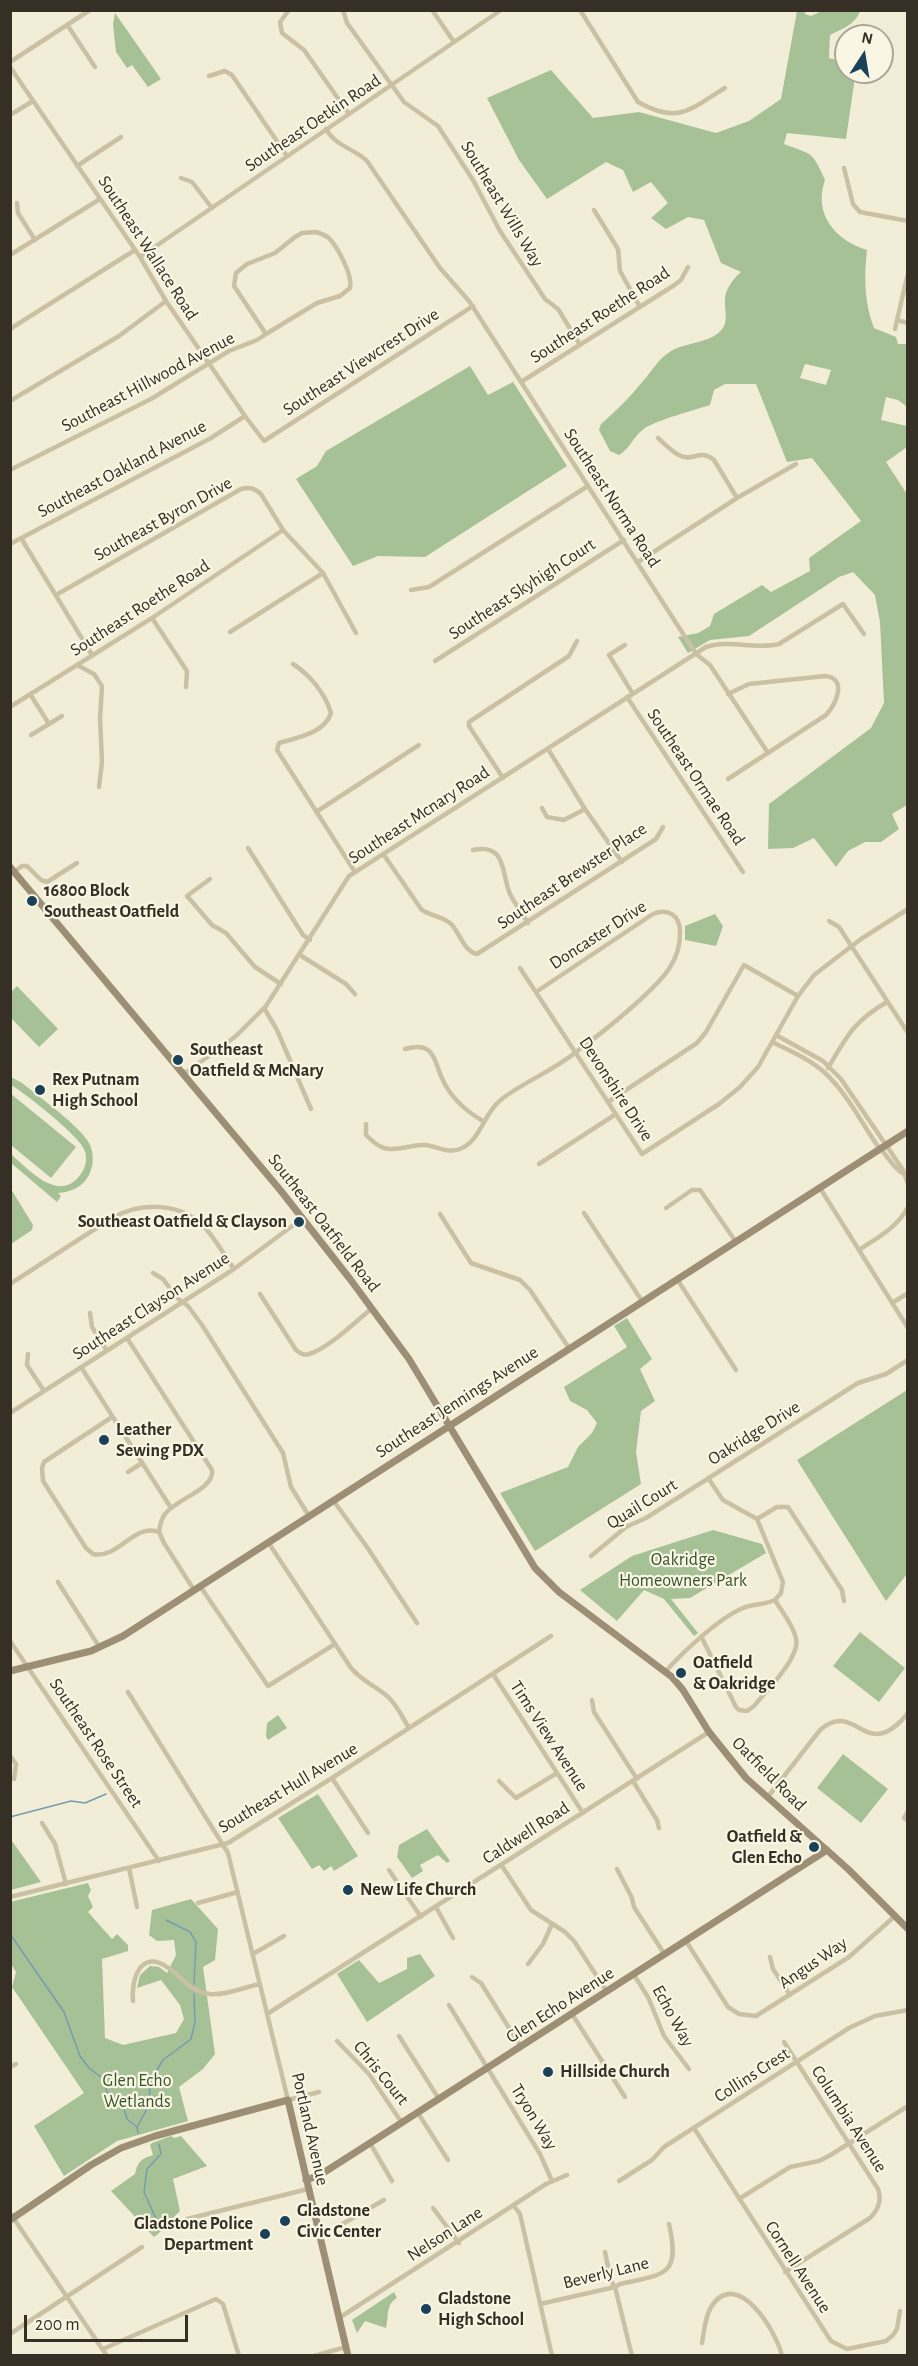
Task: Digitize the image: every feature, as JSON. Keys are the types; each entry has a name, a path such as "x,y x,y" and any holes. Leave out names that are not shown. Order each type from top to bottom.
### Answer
{"main road":[{"name":"Southeast Oatfield Road","path":"12,869 303,1218 409,1359 535,1568 553,1587 589,1614"},
{"name":"Southeast Jennings Avenue","path":"10,1671 100,1648 908,1131"},
{"name":"Oatfield Road","path":"589,1614 666,1671 683,1690 709,1732 746,1778 827,1850 908,1929"},
{"name":"Glen Echo Avenue","path":"306,2180 320,2175 418,2113 827,1850"},
{"name":"Portland Avenue","path":"288,2100 348,2355"},
{"path":"12,2217 121,2148 155,2136 288,2100"}],"street":[{"path":"10,62 90,10"},
{"path":"290,10 280,22 282,33 304,50 349,114"},
{"name":"Southeast Wills Way","path":"343,10 347,23 404,102 438,126 473,180 500,231 545,299 558,309 580,345"},
{"path":"432,10 454,42"},
{"name":"Southeast Oetkin Road","path":"140,257 501,10"},
{"path":"580,10 638,102 647,107 672,114 681,114 725,88"},
{"path":"68,26 95,67"},
{"name":"Southeast Wallace Road","path":"10,67 140,257 208,364 264,441"},
{"path":"209,76 225,71 232,75 287,156"},
{"path":"10,115 33,101"},
{"name":"Southeast Norma Road","path":"326,129 338,143 358,153 367,161 433,257 473,306 696,654 710,665 768,753"},
{"path":"77,166 121,137"},
{"path":"844,168 854,204 860,212 908,221"},
{"path":"181,178 192,182 212,208"},
{"path":"10,255 100,199"},
{"path":"17,202 18,213 35,240"},
{"path":"594,210 618,249 620,271 640,307"},
{"name":"Southeast Hillwood Avenue","path":"10,470 151,399 235,347 257,340 317,303 340,296 350,288 350,274 328,237 315,232 302,233 275,253 248,264 236,273 234,286 266,334"},
{"path":"10,328 135,250"},
{"name":"Southeast Roethe Road","path":"522,382 681,280 688,267"},
{"path":"895,329 908,273"},
{"path":"10,401 119,336 166,301"},
{"name":"Southeast Viewcrest Drive","path":"264,441 473,306"},
{"path":"897,321 908,323"},
{"name":"Southeast Oakland Avenue","path":"10,544 211,438 245,416"},
{"path":"658,438 682,457 690,458 703,453 709,456 714,460 738,498"},
{"path":"638,562 795,464"},
{"path":"411,590 429,587 588,486"},
{"name":"Southeast Byron Drive","path":"56,595 241,489 249,487 256,489 283,530 323,573 356,633"},
{"name":"Southeast Roethe Road","path":"10,707 152,618 283,530"},
{"path":"21,538 92,655"},
{"name":"Southeast Skyhigh Court","path":"435,661 624,540"},
{"path":"230,632 323,573"},
{"name":"Southeast Mcnary Road","path":"180,1070 187,1072 237,1036 264,1008 310,940 345,881 355,872 710,645 768,646 780,644 843,604 864,634"},
{"path":"152,618 187,671 186,687"},
{"path":"503,778 469,726 469,722 569,656 577,640"},
{"name":"Southeast Ormae Road","path":"625,645 609,655 630,696 743,872"},
{"path":"293,664 310,677 328,704 331,713 327,721 307,735 279,743 277,746 279,755 355,872"},
{"path":"77,665 94,674 102,687 100,718 102,762 99,787"},
{"path":"728,694 748,684 833,676 838,682 832,709 826,716 728,779"},
{"path":"30,694 49,724"},
{"path":"31,735 62,716"},
{"path":"316,812 419,746"},
{"path":"548,749 585,809 622,862"},
{"path":"542,808 547,817 564,820 585,809"},
{"name":"Southeast Brewster Place","path":"384,855 421,909 450,922 468,950 477,954 656,839 663,827"},
{"path":"248,848 303,935 310,940"},
{"path":"473,850 484,849 496,854 502,863 510,894 528,923"},
{"path":"12,869 22,866 29,867 41,880 47,882 77,863"},
{"path":"210,879 187,896 212,926 226,933 255,967 281,984"},
{"name":"Devonshire Drive","path":"520,968 642,1154 734,1093 758,1067 798,996 820,969 908,909"},
{"name":"Doncaster Drive","path":"536,992 653,914 661,911 668,912 679,922 679,944 669,970 622,1017 576,1053"},
{"path":"829,921 839,927 908,1034"},
{"path":"300,955 338,978 355,994"},
{"path":"608,1102 697,1043 706,1032 744,965 798,996"},
{"path":"825,1073 853,1028 867,1014 887,1002"},
{"path":"264,1008 277,1030 311,1109"},
{"path":"776,1035 812,1054 829,1066 841,1079 899,1172 904,1174 908,1184"},
{"path":"772,1042 807,1060 825,1073 883,1146"},
{"path":"405,1049 420,1047 427,1050 434,1058 450,1093 471,1114 483,1121"},
{"path":"366,1124 366,1135 386,1148 420,1145 452,1151 470,1145 476,1138 483,1121 502,1098 576,1053"},
{"path":"539,1164 616,1114"},
{"path":"820,1188 908,1328"},
{"path":"666,1208 692,1190 700,1190 736,1242"},
{"path":"10,1284 120,1214 146,1206 172,1209 195,1220 207,1230 234,1269"},
{"path":"859,1250 894,1226 908,1207"},
{"path":"584,1213 642,1301"},
{"path":"440,1214 471,1263 520,1280 531,1290 568,1348"},
{"name":"Southeast Clayson Avenue","path":"10,1413 234,1269 303,1218"},
{"path":"153,1273 163,1279 202,1325 283,1453 291,1487 309,1516"},
{"path":"677,1279 736,1370"},
{"path":"892,1303 908,1293"},
{"path":"260,1294 296,1350 302,1354 310,1354 343,1333 372,1308"},
{"path":"90,1313 92,1328 107,1351"},
{"path":"127,1338 212,1470 213,1475 208,1484 171,1508 162,1520 159,1532 164,1543 268,1686 335,1644"},
{"path":"28,1354 27,1365 44,1391"},
{"name":"Oakridge Drive","path":"758,1519 723,1500 708,1478 858,1383 886,1374 908,1360"},
{"path":"81,1367 171,1508"},
{"path":"112,1417 44,1462 41,1474 43,1481 86,1548 93,1554 107,1554 143,1531 152,1529 159,1532"},
{"path":"128,1472 142,1463"},
{"name":"Quail Court","path":"591,1556 626,1527 646,1518 708,1478"},
{"path":"333,1500 417,1623"},
{"path":"666,1671 681,1654 738,1610 775,1600 781,1593 783,1582 758,1519 777,1507 788,1507 842,1590 844,1601"},
{"path":"268,1542 359,1678 386,1694 409,1728"},
{"path":"58,1582 100,1648"},
{"path":"702,1638 736,1707 747,1711 754,1706 791,1659 796,1648 796,1635 775,1600"},
{"name":"Southeast Hull Avenue","path":"10,1897 223,1845 332,1778 551,1636"},
{"name":"Southeast Rose Street","path":"10,1641 159,1861"},
{"name":"Tims View Avenue","path":"493,1674 583,1813"},
{"name":"Portland Avenue","path":"128,1692 223,1845 231,1863 288,2100"},
{"path":"592,1700 594,1712 635,1780 659,1828"},
{"path":"767,1798 820,1730 828,1724 844,1721 867,1732 879,1734 894,1728 908,1713"},
{"name":"Caldwell Road","path":"267,2014 709,1732"},
{"path":"10,1756 16,1764 14,1779"},
{"path":"499,1780 516,1798 557,1773"},
{"path":"332,1778 368,1833"},
{"path":"908,1811 904,1818 908,1821"},
{"path":"42,1823 55,1845 66,1884"},
{"path":"502,1866 531,1910 565,1932 574,1941 607,1992"},
{"path":"129,1868 138,1907"},
{"path":"617,1869 633,1900 634,1907 665,1955"},
{"path":"389,1870 421,1917"},
{"path":"198,1903 238,1892"},
{"path":"436,1907 453,1938"},
{"name":"Angus Way","path":"686,1941 728,2007 739,2014 756,2016 849,1957 895,1916"},
{"path":"528,1964 543,1944 552,1924"},
{"path":"253,1954 284,1935"},
{"path":"770,1957 773,1969 790,1995"},
{"path":"133,2001 133,1977 140,1966 146,1964 159,1963 191,1988 210,1994 260,1984"},
{"name":"Echo Way","path":"634,1975 648,1997 664,2036 689,2069"},
{"path":"472,1977 481,1983 521,2047"},
{"name":"Tryon Way","path":"449,2005 547,2166 552,2181"},
{"name":"Collins Crest","path":"619,2181 652,2160 664,2147 858,2023 875,2016 908,2010"},
{"path":"572,2014 625,2097"},
{"path":"399,2036 439,2099"},
{"name":"Chris Court","path":"337,2041 369,2074 402,2122"},
{"name":"Columbia Avenue","path":"784,2042 878,2189 880,2199 878,2209 870,2218 785,2272"},
{"path":"288,2100 319,2092"},
{"path":"739,2199 789,2166 819,2161 908,2106"},
{"path":"418,2113 448,2160"},
{"name":"Cornell Avenue","path":"694,2128 825,2334 839,2346 854,2348 886,2341 897,2329 900,2311"},
{"path":"369,2143 392,2181"},
{"name":"Nelson Lane","path":"339,2318 552,2181 567,2175"},
{"path":"186,2219 308,2189"},
{"path":"320,2237 384,2200"},
{"path":"514,2206 520,2214 552,2355"},
{"path":"433,2208 459,2242"},
{"path":"12,2217 107,2355"},
{"name":"Beverly Lane","path":"540,2304 656,2276 669,2268 674,2252 669,2224"},
{"path":"10,2334 142,2247"},
{"path":"605,2252 632,2355"},
{"path":"702,2343 711,2307 721,2298 734,2295 744,2297 753,2303 778,2344 782,2355"},
{"path":"103,2349 216,2299 219,2300 232,2328 239,2355"},
{"path":"314,2355 346,2347"}],"green space":[{"path":"797,11 805,11 805,14 811,16 822,11 860,11 850,24 834,24 834,33 830,35 829,58 834,59 834,84 854,84 846,139 787,133 784,144 814,159 825,180 822,204 830,224 845,240 867,250 866,290 868,309 874,328 896,337 898,344 907,344 907,407 898,400 886,397 881,420 907,426 907,447 886,462 907,494 907,805 892,814 899,829 881,842 865,842 848,851 836,867 814,838 793,848 768,849 769,804 871,728 884,703 880,622 875,595 853,572 839,577 749,636 710,640 688,653 678,637 698,633 710,626 714,614 762,585 771,592 810,571 809,558 861,521 812,458 787,462 756,384 725,384 714,390 710,405 667,418 645,428 619,455 610,451 599,430 601,424 628,398 666,354 677,348 708,339 720,332 726,320 725,295 741,272 721,263 704,220 688,217 666,229 651,218 668,203 651,182 633,192 623,170 606,162 547,199 519,160 487,98 551,70 593,118 639,112 716,133 749,121 781,99","holes":["805,364 831,370 826,385 800,378"]},
{"path":"115,13 161,79 148,87 132,65 127,68 116,52 113,24"},
{"path":"470,366 488,395 513,382 567,466 425,557 378,556 353,566 296,479 317,466 326,451"},
{"path":"715,914 723,926 716,946 685,940 685,926"},
{"path":"17,986 58,1029 39,1047 11,1018 11,992"},
{"path":"11,1077 22,1083 68,1120 84,1136 91,1147 93,1163 91,1171 83,1183 76,1188 58,1193 61,1196 57,1202 11,1163 11,1154 44,1181 63,1186 72,1183 84,1169 86,1155 84,1149 62,1125 11,1085"},
{"path":"10,1093 76,1147 51,1178 11,1145"},
{"path":"11,1189 33,1225 32,1230 11,1244"},
{"path":"627,1318 652,1359 640,1369 655,1401 641,1411 636,1452 641,1484 535,1551 500,1493 568,1467 578,1447 592,1433 597,1423 587,1410 570,1401 564,1387 627,1347 614,1326"},
{"path":"907,1390 907,1574 886,1601 797,1460"},
{"name":"Oakridge Homeowners Park","path":"713,1530 762,1544 766,1553 690,1598 671,1599 698,1633 694,1636 664,1599 644,1590 617,1621 580,1590 632,1556"},
{"path":"860,1632 905,1668 879,1702 833,1666"},
{"path":"278,1715 287,1728 268,1740 267,1723"},
{"path":"843,1754 888,1789 861,1823 817,1788"},
{"path":"318,1794 358,1856 334,1871 331,1866 324,1871 319,1865 312,1869 278,1818"},
{"path":"427,1829 450,1861 447,1863 438,1855 420,1865 423,1871 412,1878 397,1857 399,1845"},
{"path":"10,1838 41,1882 11,1890"},
{"name":"Glen Echo Wetlands","path":"88,1883 91,1890 88,1896 93,1907 88,1912 112,1939 117,1934 128,1945 128,1951 102,1959 105,2038 123,2045 176,2033 184,2019 180,2005 161,1980 137,1988 140,1975 150,1966 159,1967 167,1973 176,1955 174,1940 157,1941 149,1935 152,1910 191,1899 218,1929 215,1960 203,1967 215,2054 203,2069 179,2087 188,2121 117,2141 64,2176 34,2126 84,2093 12,1987 16,1972 11,1964 10,1902"},
{"path":"420,1954 435,1976 367,2022 337,1974 359,1960 379,1983 407,1969 407,1958"},
{"path":"171,2136 174,2138 181,2136 207,2166 173,2179 180,2211 154,2237 111,2191 135,2174 141,2161 153,2155 150,2145 152,2143"},
{"path":"394,2292 397,2298 389,2308 386,2328 365,2321 357,2333 352,2320"}],"waterway":[{"path":"10,1817 71,1801 85,1803 106,1794"},
{"path":"166,1920 190,1932 196,1942 194,1984"},
{"path":"10,1934 64,2012 80,2056 89,2068 102,2078 107,2092 122,2103 127,2119 137,2127 138,2133"},
{"path":"137,2127 148,2107 151,2080 163,2060 191,2039 195,2022 194,1994"},
{"path":"157,2221 144,2192 147,2169 161,2154 159,2144"}],"place":[{"name":"16800 Block Southeast Oatfield","path":"32,901"},
{"name":"Southeast Oatfield & McNary","path":"178,1060"},
{"name":"Rex Putnam High School","path":"40,1090"},
{"name":"Southeast Oatfield & Clayson","path":"299,1222"},
{"name":"Leather Sewing PDX","path":"104,1440"},
{"name":"Oatfield & Oakridge","path":"681,1673"},
{"name":"Oatfield & Glen Echo","path":"814,1847"},
{"name":"New Life Church","path":"348,1890"},
{"name":"Hillside Church","path":"548,2072"},
{"name":"Gladstone Civic Center","path":"285,2221"},
{"name":"Gladstone Police Department","path":"265,2234"},
{"name":"Gladstone High School","path":"426,2309"}]}
